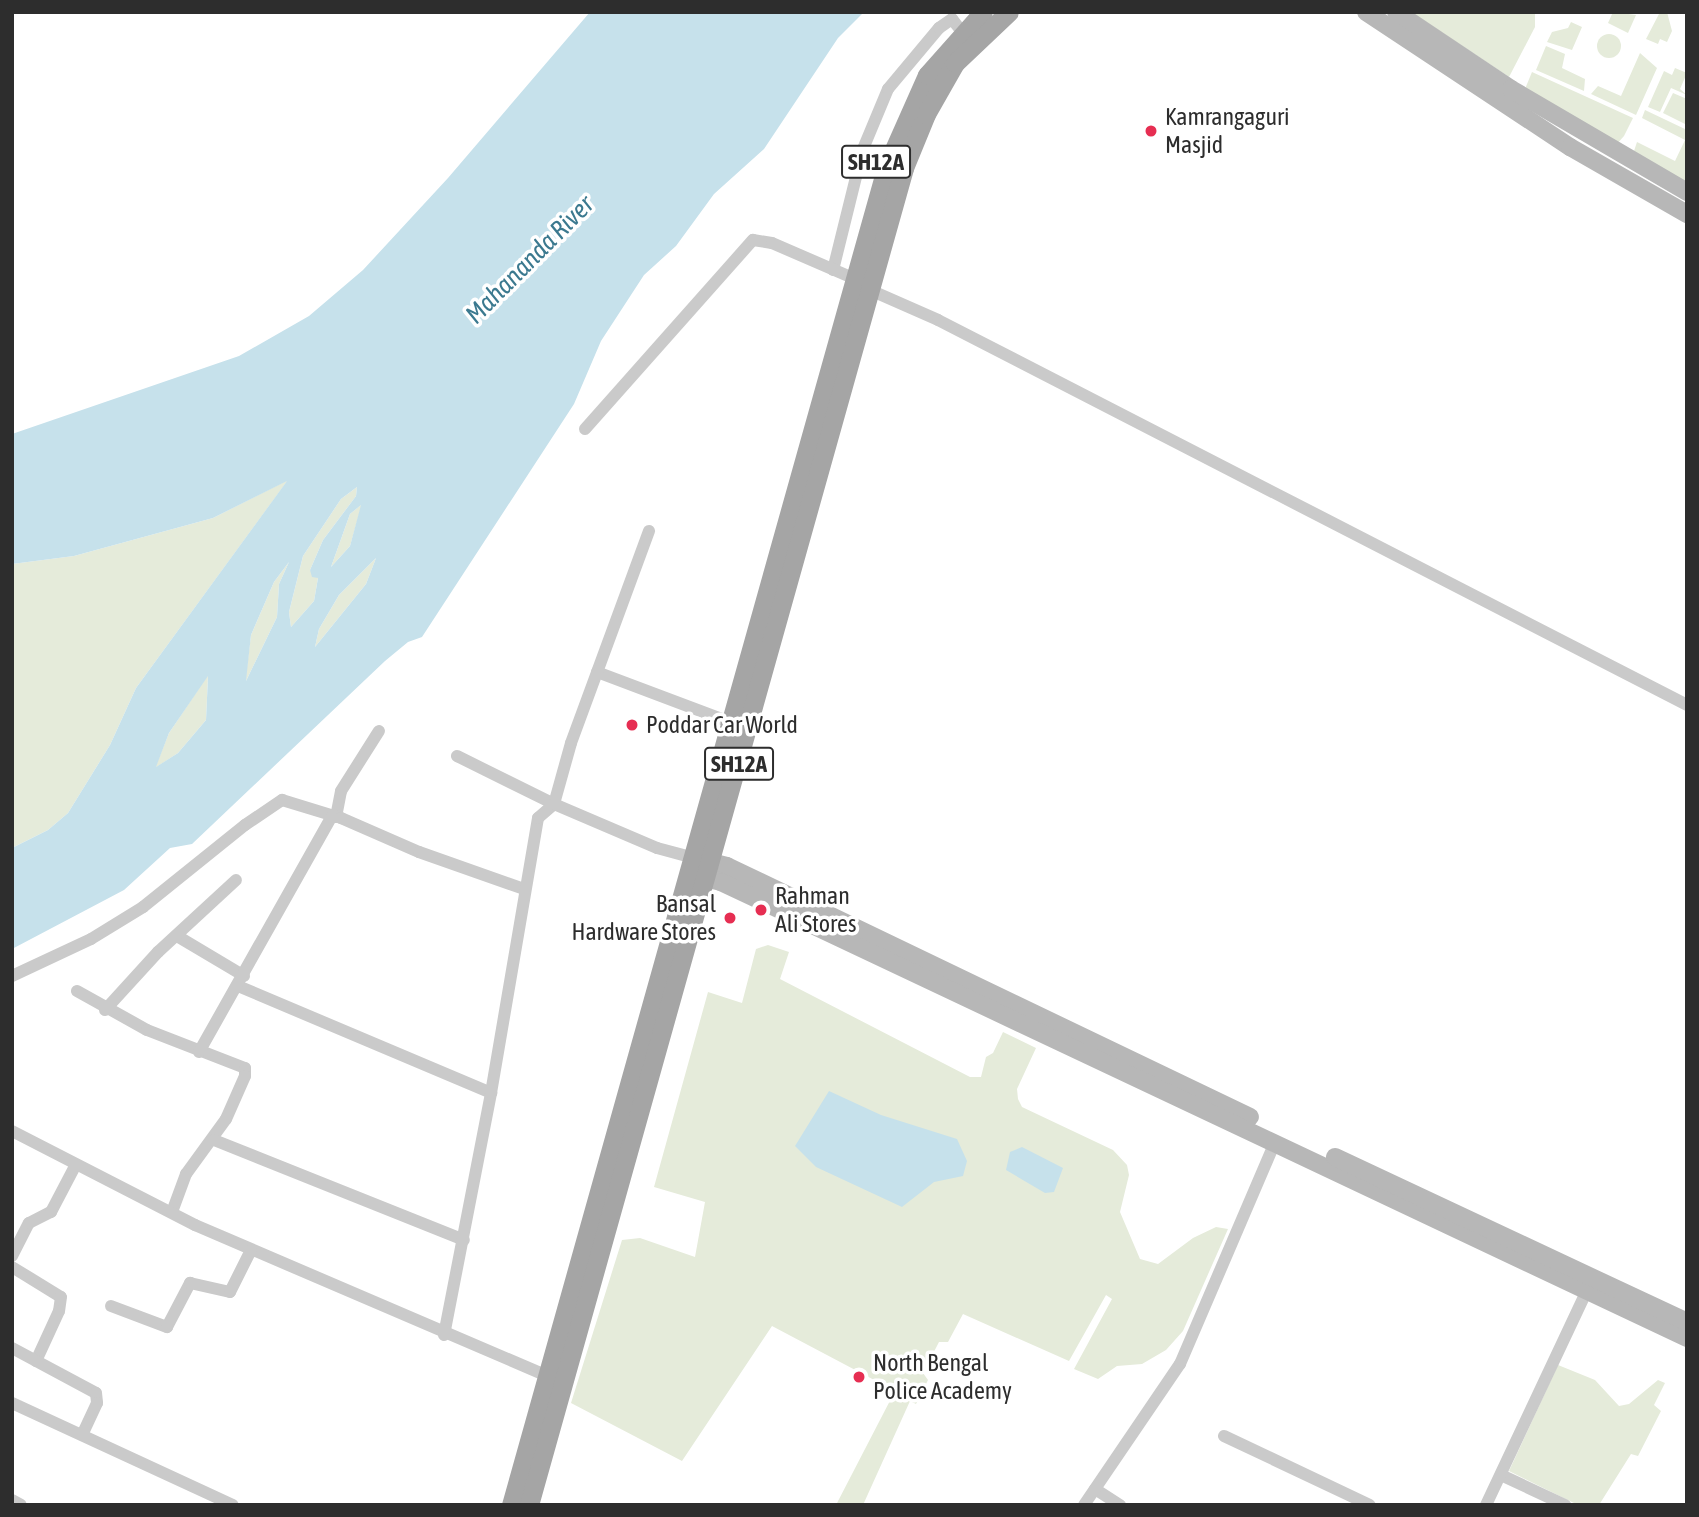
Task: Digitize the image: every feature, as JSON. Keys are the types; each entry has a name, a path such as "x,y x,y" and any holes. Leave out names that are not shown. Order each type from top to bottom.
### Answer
{"main road":[{"name":"SH12A","path":"511,1505 547,1376 701,868 733,723 862,285 913,143 983,12"},
{"name":"SH12A","path":"529,1505 862,285 858,236 880,149 905,94 937,61 971,35 1009,12"},
{"name":"SH12A","path":"971,35 1024,12"}],"street":[{"path":"1396,12 1507,96 1687,192"},
{"path":"1367,13 1507,96 1687,214"},
{"path":"833,270 863,149 888,89 939,28 952,19 971,35"},
{"path":"584,429 753,240 772,243 938,320 1687,705"},
{"path":"444,1335 491,1093 538,818 554,804 597,672 649,531"},
{"path":"597,672 733,723"},
{"path":"199,1052 334,818 341,791 379,731"},
{"path":"457,756 554,804 701,868 1687,1322"},
{"path":"12,976 90,939 143,907 276,803 292,801 524,889"},
{"path":"701,868 1687,1338"},
{"path":"105,1010 236,880"},
{"path":"177,936 241,981 491,1093"},
{"path":"77,991 105,1010 246,1071 214,1140 186,1174 172,1212"},
{"path":"12,1131 75,1166 251,1250 444,1335 547,1376"},
{"path":"214,1140 464,1240"},
{"path":"1083,1505 1180,1364 1275,1142"},
{"path":"12,1256 29,1223 51,1212 75,1166"},
{"path":"111,1306 167,1327 190,1283 230,1292 251,1250"},
{"path":"12,1267 61,1297 59,1311 36,1361"},
{"path":"1486,1505 1587,1290"},
{"path":"12,1348 96,1394 97,1403 82,1435"},
{"path":"12,1403 233,1505"},
{"path":"1224,1436 1370,1505"},
{"path":"1500,1475 1565,1505"},
{"path":"1095,1489 1120,1505"},
{"path":"12,1500 21,1505"}],"green space":[{"path":"1411,12 1535,12 1535,27 1509,77"},
{"path":"1613,12 1636,15 1628,33 1608,23"},
{"path":"1660,12 1667,12 1672,31 1667,42 1660,39 1658,44 1646,39"},
{"path":"1571,22 1582,27 1572,50 1547,42 1552,32 1568,28"},
{"path":"1609,34 1620,41 1621,46 1614,57 1609,58 1598,51 1597,46 1604,35"},
{"path":"1546,46 1565,54 1562,68 1585,79 1584,91 1536,70"},
{"path":"1640,53 1657,68 1636,115 1591,94 1598,86 1621,96"},
{"path":"1675,68 1687,73 1680,89 1687,95 1671,88 1660,112 1648,107 1664,71 1672,75"},
{"path":"1532,72 1633,118 1624,136 1616,145 1525,89"},
{"path":"1673,93 1687,99 1687,125 1663,113"},
{"path":"1645,110 1687,130 1687,183 1633,154 1637,142 1675,161 1685,140 1642,118"},
{"path":"288,480 136,688 110,745 68,813 48,830 12,848 12,564 74,556 213,518"},
{"path":"357,487 356,496 323,540 310,570 318,578 314,601 291,627 289,612 303,556 341,499"},
{"path":"362,504 350,546 331,567 350,514"},
{"path":"376,558 366,584 315,647 319,629 339,595"},
{"path":"289,562 279,584 277,617 245,683 251,635 274,582"},
{"path":"208,675 206,720 178,753 155,768 169,733"},
{"path":"768,945 789,952 780,979 970,1077 981,1077 986,1057 993,1053 1003,1032 1036,1048 1017,1089 1018,1099 1022,1107 1113,1150 1127,1165 1129,1175 1120,1212 1140,1259 1158,1264 1193,1238 1216,1227 1228,1229 1183,1331 1166,1350 1142,1364 1117,1366 1098,1379 1074,1369 1112,1299 1106,1295 1069,1361 963,1314 948,1342 939,1342 923,1373 928,1380 916,1404 910,1401 863,1505 836,1505 895,1391 772,1326 682,1461 571,1403 622,1240 640,1238 695,1257 705,1202 654,1187 708,992 742,1003 756,949"},
{"path":"1558,1365 1595,1380 1619,1406 1629,1404 1658,1380 1665,1383 1654,1405 1661,1411 1638,1456 1631,1454 1599,1505 1578,1505 1509,1471"}],"water":[{"name":"Mahananda River","path":"590,12 864,12 838,38 764,149 714,194 676,246 644,275 601,341 574,404 422,637 408,642 385,661 192,844 170,848 124,890 12,949 12,848 48,830 68,813 110,745 136,688 287,481 213,518 74,556 12,564 12,434 239,356 309,316 363,270 448,178","holes":["357,487 356,496 323,540 310,570 312,577 318,578 314,601 291,627 289,612 303,556 341,499","361,505 350,546 331,567 350,514","376,558 366,584 315,647 319,629 339,595","289,562 279,584 277,617 246,681 251,635 274,582","208,676 206,720 178,753 156,767 169,733"]},
{"path":"829,1091 881,1115 957,1139 967,1161 963,1176 934,1182 902,1207 816,1167 795,1146"},
{"path":"1022,1147 1063,1168 1054,1192 1045,1193 1006,1170 1010,1152"}],"place":[{"name":"Kamrangaguri Masjid","path":"1151,131"},
{"name":"Poddar Car World","path":"632,725"},
{"name":"Rahman Ali Stores","path":"761,910"},
{"name":"Bansal Hardware Stores","path":"730,918"},
{"name":"North Bengal Police Academy","path":"859,1377"}]}
